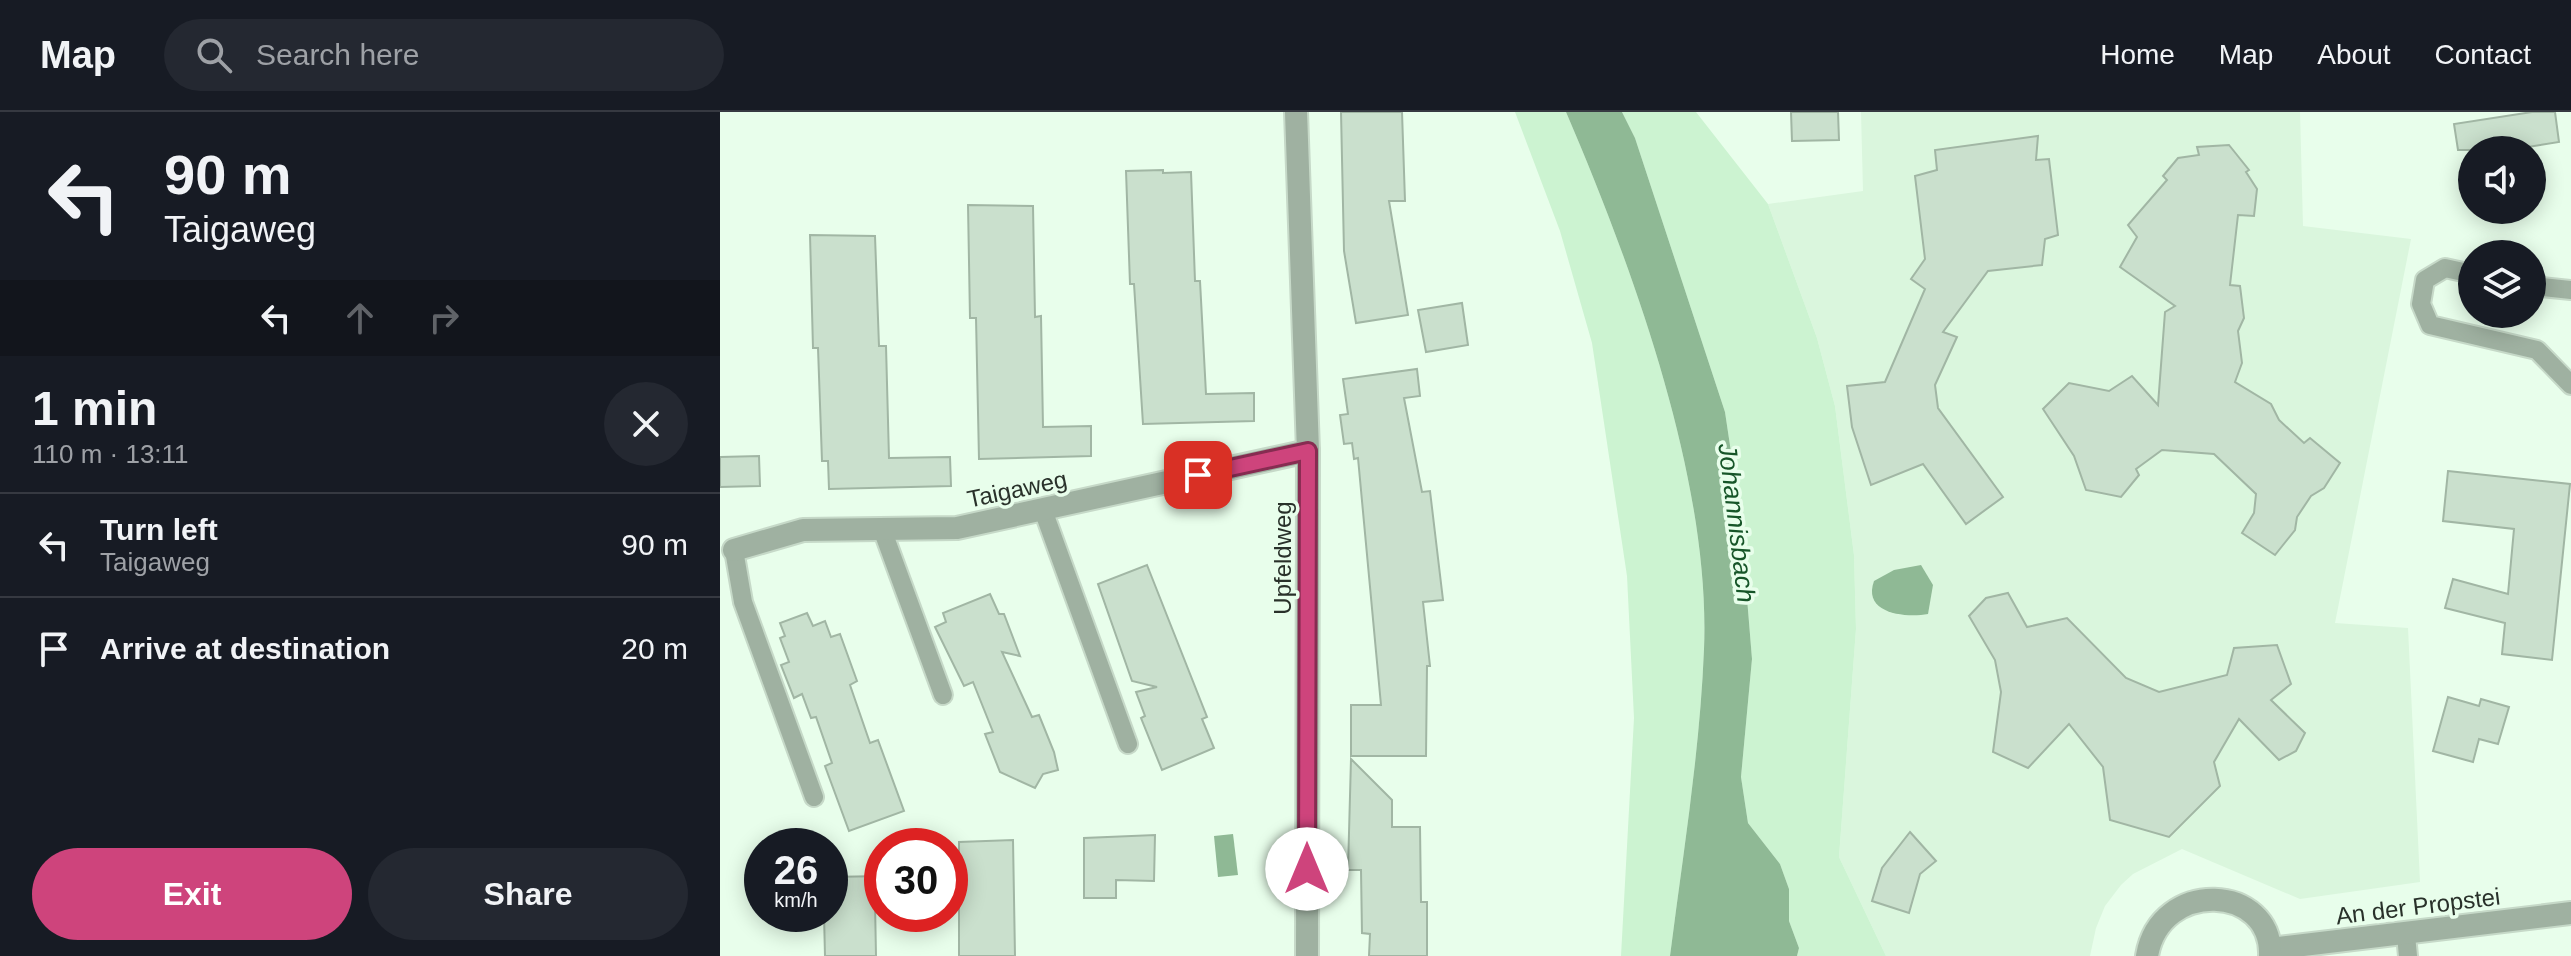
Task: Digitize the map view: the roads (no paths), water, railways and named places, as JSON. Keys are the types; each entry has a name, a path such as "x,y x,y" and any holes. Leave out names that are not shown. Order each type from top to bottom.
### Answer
{"street":[{"name":"Upfeldweg","path":"1296,112 1308,451 1307,956"},
{"name":"Taigaweg","path":"734,550 803,530 957,528 1308,451"},
{"name":"An der Propstei","path":"2147,956 2158,924 2171,911 2187,902 2205,898 2241,907 2259,925 2270,952 2407,946 2571,913"}],"lane":[{"path":"2458,271 2445,268 2425,280 2421,304 2430,325 2537,350 2571,385"},
{"path":"2546,287 2571,290"},
{"path":"1043,510 1128,744"},
{"path":"882,529 943,695"},
{"path":"734,550 743,602 814,797"}],"water":[{"name":"Johannisbach","path":"1566,112 1622,112 1635,138 1725,412 1740,512 1752,659 1741,777 1748,823 1780,864 1789,889 1789,921 1799,948 1797,956 1670,956 1702,687 1703,584 1695,515 1681,445 1641,305"},
{"path":"1921,565 1933,585 1928,614 1898,614 1880,607 1874,601 1874,581 1894,570"},
{"path":"1233,834 1238,875 1218,877 1214,836"}]}
